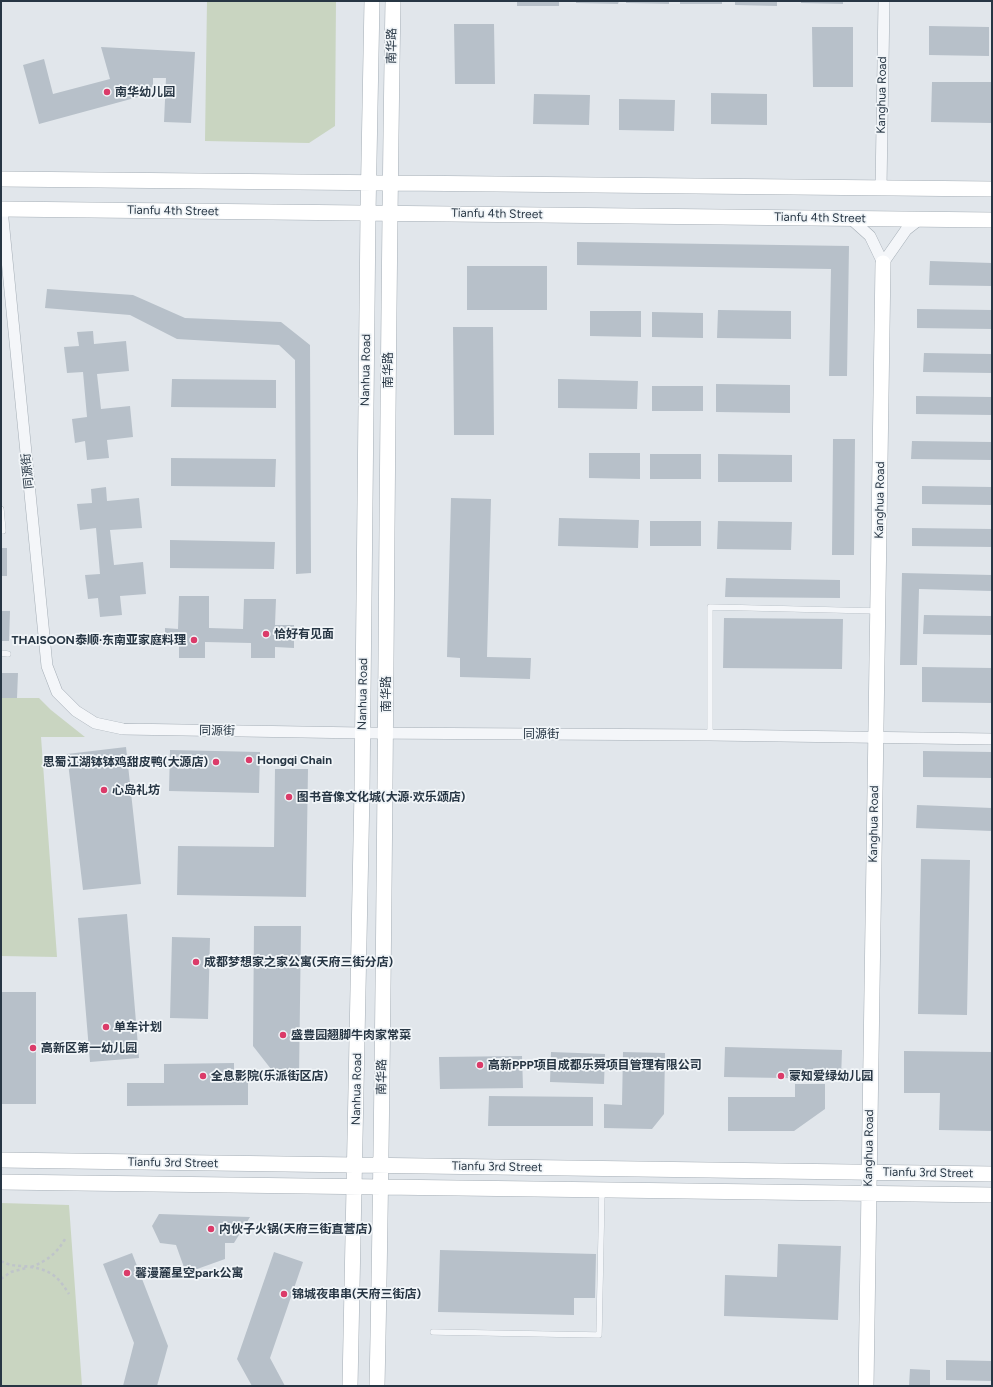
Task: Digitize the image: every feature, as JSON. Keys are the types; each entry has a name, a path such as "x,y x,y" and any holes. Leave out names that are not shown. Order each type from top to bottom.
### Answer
{"main road":[{"name":"Nanhua Road","path":"350,1386 362,733 372,1"},
{"name":"南华路","path":"377,1386 381,1187 386,733 389,213 393,1"},
{"path":"1,179 992,189"},
{"name":"Tianfu 4th Street","path":"2,209 992,220"},
{"name":"Kanghua Road","path":"866,1386 883,263"},
{"name":"Tianfu 3rd Street","path":"1,1160 992,1174"},
{"name":"Tianfu 3rd Street","path":"1,1182 992,1195"}],"street":[{"name":"Kanghua Road","path":"881,188 884,1"},
{"name":"同源街","path":"2,209 47,666 57,692 76,711 95,722 123,729 362,733 710,735 992,739"},
{"path":"850,218 870,236 883,263 906,230 920,219"}],"lane":[{"path":"1,509 3,531 1,531"},
{"path":"710,735 710,606 878,611"},
{"path":"1,653 8,654"},
{"path":"433,1332 599,1335 602,1190"}],"path":[{"path":"1,1279 11,1272 42,1263 52,1257 60,1248 65,1239"},
{"path":"1,1261 16,1266 41,1268 53,1274 61,1282 69,1294"}],"green space":[{"path":"207,1 336,1 335,126 309,143 205,141"},
{"path":"1,698 39,698 51,710 85,737 41,737 57,957 1,956"},
{"path":"1,1203 69,1205 82,1386 1,1386"}],"building":[{"path":"517,1 559,1 559,6 517,6"},
{"path":"576,1 619,1 618,4 576,3"},
{"path":"626,1 669,1 669,4 626,3"},
{"path":"680,1 722,1 722,4 680,4"},
{"path":"735,1 777,1 777,6 735,5"},
{"path":"801,1 843,1 843,4 801,3"},
{"path":"454,24 494,24 495,84 455,84"},
{"path":"929,26 989,27 989,56 929,55"},
{"path":"812,27 853,27 853,87 813,87"},
{"path":"101,47 195,52 191,123 164,122 166,78 153,78 153,93 39,124 23,65 44,59 53,94 110,79"},
{"path":"932,82 992,82 992,123 931,122"},
{"path":"711,93 767,94 767,125 711,124"},
{"path":"534,94 590,95 589,125 533,124"},
{"path":"619,99 675,100 674,131 619,130"},
{"path":"577,242 849,246 847,376 829,376 831,269 577,265"},
{"path":"930,261 992,263 992,286 929,285"},
{"path":"467,266 547,266 547,310 467,310"},
{"path":"47,289 133,295 185,318 281,322 310,345 311,573 296,574 295,360 279,345 177,339 130,315 45,308"},
{"path":"917,309 992,310 992,329 917,328"},
{"path":"718,310 791,311 791,339 717,338"},
{"path":"590,311 641,311 641,337 590,336"},
{"path":"652,312 703,313 703,338 652,337"},
{"path":"453,327 493,327 494,435 454,435"},
{"path":"93,331 94,344 126,341 129,371 97,374 101,409 130,406 133,437 107,440 109,458 87,460 85,441 75,443 72,419 87,417 83,372 67,373 64,347 79,346 77,332"},
{"path":"924,353 992,354 992,373 923,372"},
{"path":"172,379 276,380 276,408 171,407"},
{"path":"558,379 638,381 637,409 558,408"},
{"path":"716,384 790,385 790,413 716,412"},
{"path":"652,386 703,386 703,411 652,411"},
{"path":"916,396 992,397 992,415 916,414"},
{"path":"833,439 855,439 854,555 832,555"},
{"path":"912,441 992,442 992,460 911,459"},
{"path":"589,453 640,453 640,479 589,478"},
{"path":"650,454 701,454 701,479 650,479"},
{"path":"718,454 792,455 792,482 718,482"},
{"path":"171,458 276,459 275,487 171,486"},
{"path":"922,486 992,487 992,505 922,504"},
{"path":"106,487 107,501 139,498 142,528 110,530 114,565 143,562 146,594 120,596 122,615 100,617 98,598 88,599 85,575 100,574 96,528 80,530 77,504 92,503 91,489"},
{"path":"451,498 491,499 487,657 531,658 530,679 460,677 460,658 447,657"},
{"path":"559,518 639,520 638,548 558,546"},
{"path":"650,521 701,521 701,546 650,546"},
{"path":"718,521 792,522 791,550 717,549"},
{"path":"912,528 992,529 992,547 912,546"},
{"path":"170,540 275,542 274,569 170,568"},
{"path":"1,548 7,548 7,576 1,576"},
{"path":"902,573 992,575 992,591 919,589 917,665 900,665"},
{"path":"726,578 840,580 840,598 725,597"},
{"path":"179,596 209,596 209,628 243,629 244,599 276,599 275,625 294,625 294,648 275,647 275,658 251,658 251,643 205,642 205,658 179,658 179,644 165,644 165,628 178,629"},
{"path":"1,611 10,611 9,641 1,641"},
{"path":"924,615 992,616 992,635 923,634"},
{"path":"724,618 843,619 842,669 723,668"},
{"path":"922,667 992,668 992,703 922,702"},
{"path":"1,673 18,673 17,698 1,698"},
{"path":"126,747 141,884 83,890 67,754"},
{"path":"170,750 260,752 259,793 169,791"},
{"path":"923,751 992,752 992,778 923,777"},
{"path":"275,769 308,769 306,897 177,895 178,846 274,847"},
{"path":"917,805 992,808 992,831 916,828"},
{"path":"921,859 970,860 967,1015 918,1014"},
{"path":"127,914 139,1058 90,1062 78,918"},
{"path":"254,926 301,926 299,1078 278,1078 253,1046"},
{"path":"172,937 210,938 208,1019 170,1018"},
{"path":"1,992 36,992 36,1104 1,1104"},
{"path":"725,1047 842,1050 841,1079 724,1077"},
{"path":"904,1051 992,1052 992,1131 939,1130 940,1093 904,1093"},
{"path":"551,1052 605,1054 604,1084 550,1082"},
{"path":"623,1052 665,1053 664,1114 652,1129 604,1128 604,1104 622,1105"},
{"path":"522,1056 523,1088 440,1089 439,1057"},
{"path":"234,1063 234,1082 248,1081 248,1105 127,1106 127,1083 164,1083 164,1064"},
{"path":"795,1084 825,1084 825,1109 794,1131 728,1131 728,1097 795,1097"},
{"path":"489,1096 593,1097 593,1126 488,1126"},
{"path":"159,1214 250,1217 234,1243 225,1243 225,1259 186,1273 176,1245 160,1243 152,1226"},
{"path":"778,1244 841,1246 838,1320 724,1316 725,1275 777,1277"},
{"path":"440,1250 596,1254 595,1298 574,1298 574,1315 438,1312"},
{"path":"274,1252 303,1262 270,1358 285,1386 252,1386 237,1359"},
{"path":"132,1253 168,1346 157,1386 123,1386 134,1343 103,1264"},
{"path":"946,1360 992,1361 992,1381 946,1380"},
{"path":"910,1369 930,1370 930,1386 909,1386"}],"place":[{"name":"南华幼儿园","path":"107,92"},
{"name":"恰好有见面","path":"266,634"},
{"name":"THAISOON泰顺·东南亚家庭料理","path":"194,640"},
{"name":"Hongqi Chain","path":"249,760"},
{"name":"思蜀江湖钵钵鸡甜皮鸭(大源店)","path":"216,762"},
{"name":"心岛礼坊","path":"104,790"},
{"name":"图书音像文化城(大源·欢乐颂店)","path":"289,797"},
{"name":"成都梦想家之家公寓(天府三街分店)","path":"196,962"},
{"name":"单车计划","path":"106,1027"},
{"name":"盛豊园翘脚牛肉家常菜","path":"283,1035"},
{"name":"高新区第一幼儿园","path":"33,1048"},
{"name":"高新PPP项目成都乐舜项目管理有限公司","path":"480,1065"},
{"name":"全息影院(乐派街区店)","path":"203,1076"},
{"name":"蒙知爱绿幼儿园","path":"781,1076"},
{"name":"内伙子火锅(天府三街直营店)","path":"211,1229"},
{"name":"馨漫麓星空park公寓","path":"127,1273"},
{"name":"锦城夜串串(天府三街店)","path":"284,1294"}]}
